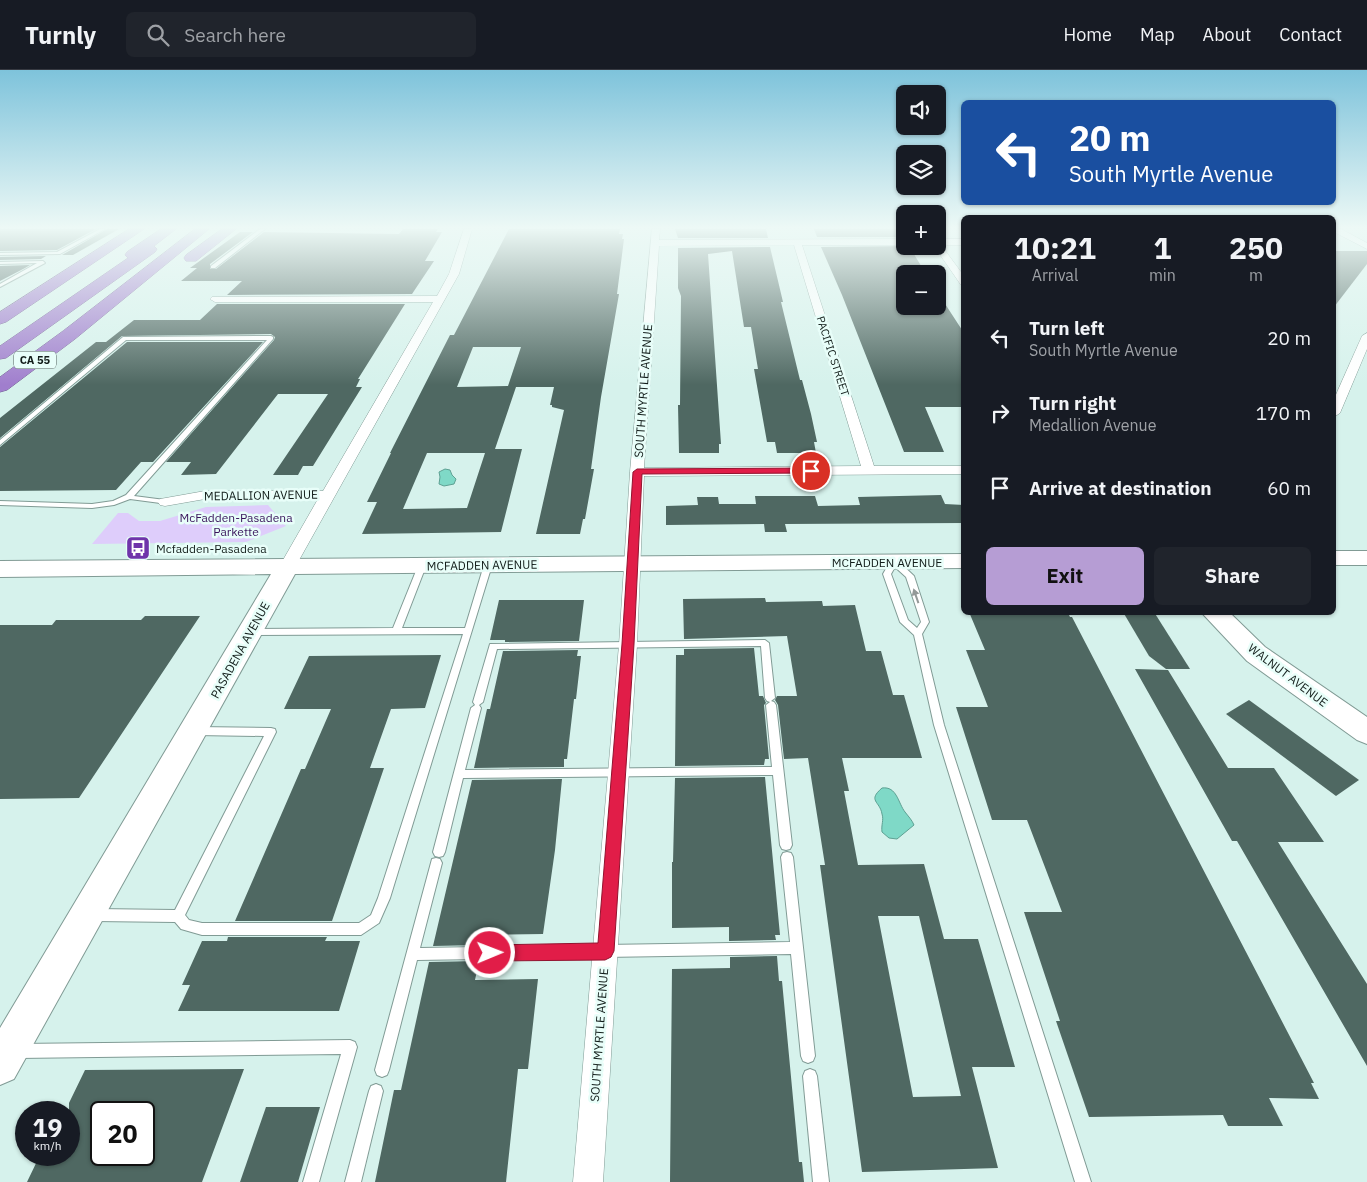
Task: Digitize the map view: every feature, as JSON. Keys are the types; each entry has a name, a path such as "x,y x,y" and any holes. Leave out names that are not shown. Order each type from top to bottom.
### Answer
{"highway":[{"path":"0,319 58,281"},
{"path":"0,346 95,281"},
{"path":"0,354 104,281"},
{"name":"CA 55","path":"0,386 69,335 137,281"},
{"path":"69,335 128,302 157,281"}],"main road":[{"path":"1336,558 1367,558"},
{"name":"MCFADDEN AVENUE","path":"0,569 961,561"},
{"name":"PASADENA AVENUE","path":"4,1058 287,567"},
{"name":"WALNUT AVENUE","path":"1216,615 1256,654 1367,732"}],"street":[{"name":"PASADENA AVENUE","path":"287,567 450,281"},
{"name":"SOUTH MYRTLE AVENUE","path":"588,1182 619,772 637,472 652,281"},
{"name":"PACIFIC STREET","path":"809,281 869,471"},
{"path":"215,299 440,299"},
{"path":"1336,408 1367,336"},
{"path":"637,472 961,470"},
{"name":"MEDALLION AVENUE","path":"165,502 206,495 328,494"}],"lane":[{"path":"0,443 125,338 271,338 129,497"},
{"path":"0,504 92,506 129,497 165,502"},
{"path":"918,634 925,622 910,576 894,562 887,574 904,622 918,634 939,725 1083,1182"},
{"path":"178,916 185,925 202,929 254,930 361,929 376,919 488,565"},
{"path":"396,632 422,566"},
{"path":"250,632 468,631"},
{"path":"382,1070 493,646 764,643 808,1056"},
{"path":"178,916 271,732 194,731"},
{"path":"459,774 778,771"},
{"path":"87,915 178,916"},
{"path":"412,954 796,948"},
{"path":"4,1058 350,1047 311,1182"},
{"path":"810,1076 821,1182"},
{"path":"353,1182 376,1091"}],"green space":[{"name":"McFadden-Pasadena Parkette","path":"268,505 286,526 246,542 92,544 118,513 128,513 139,521 160,521 206,507"}],"shaded area":[{"path":"445,469 450,470 456,479 454,484 444,486 439,484 439,472"},
{"path":"882,788 887,788 894,792 914,825 897,839 889,838 882,832 883,816 875,796"}],"building":[{"path":"181,281 421,281 412,294 227,295 242,281"},
{"path":"482,281 619,281 617,294 619,294 601,397 591,469 594,469 585,519 583,519 580,534 536,534 564,410 550,405 554,387 516,387 495,449 522,449 501,532 362,534 377,502 367,502 450,335 454,335","holes":["473,347 521,347 508,386 457,387","427,453 485,453 467,508 403,509"]},
{"path":"678,281 710,281 721,444 719,444 719,453 679,453 678,405 680,405 681,296"},
{"path":"737,281 778,281 783,302 781,302 800,380 802,380 811,414 817,442 814,442 816,453 777,453 775,442 767,442 754,369 758,369 751,327 744,327"},
{"path":"836,281 896,281 896,315 946,315 946,305 961,328 961,407 925,407 944,452 904,452"},
{"path":"1336,281 1354,281 1336,304"},
{"path":"217,304 405,304 358,379 360,379 356,387 362,387 313,466 303,466 298,475 273,475 328,394 278,394 216,474 181,475 191,462 166,462 274,340 275,337 271,334 122,336 0,438 0,418 96,342 106,342 134,320 200,320"},
{"path":"127,342 263,342 153,462 141,462 116,490 0,491 0,447"},
{"path":"941,495 945,504 961,505 961,523 785,524 787,532 765,532 764,524 666,525 666,506 698,505 697,497 718,497 719,504 756,504 755,496 815,496 818,506 860,505 858,497"},
{"path":"765,598 766,602 822,601 823,606 855,605 866,651 881,651 893,695 904,695 922,758 842,758 849,791 844,791 858,865 924,864 944,939 978,939 1015,1067 972,1067 998,1168 862,1172 820,865 825,865 808,758 784,759 778,705 775,700 777,696 797,696 787,636 684,639 683,599","holes":["878,916 919,916 961,1096 913,1097"]},
{"path":"499,600 584,600 579,641 505,642 505,640 490,640"},
{"path":"970,615 1069,615 1072,617 1314,1083 1311,1083 1319,1099 1269,1098 1283,1126 1228,1126 1223,1115 1089,1117 1056,1021 1060,1021 1024,912 1062,912 1027,820 992,820 956,707 988,707 966,650 985,650"},
{"path":"1125,615 1156,615 1190,669 1166,669 1149,656"},
{"path":"145,616 200,616 79,798 0,799 0,625 52,625 56,620 141,620"},
{"path":"754,648 759,696 763,696 766,703 764,705 769,759 765,759 764,765 675,766 676,655 684,655 684,649"},
{"path":"578,650 577,656 581,656 576,699 574,699 567,759 564,759 564,767 474,768 487,709 490,709 503,651"},
{"path":"441,655 425,708 391,709 370,768 384,768 332,921 235,921 301,769 305,769 331,709 284,709 309,656"},
{"path":"1135,669 1168,670 1228,768 1274,768 1324,842 1278,842 1367,984 1367,1066 1237,841 1232,841"},
{"path":"1249,700 1359,780 1336,796 1226,714"},
{"path":"765,777 780,935 775,935 776,940 729,941 729,927 672,928 675,778"},
{"path":"562,779 555,850 543,934 485,935 482,945 433,946 472,780"},
{"path":"228,937 327,937 325,941 360,941 339,1011 178,1011 190,985 182,985 202,941 227,941"},
{"path":"777,956 779,981 782,981 799,1162 802,1162 804,1182 670,1182 672,969 730,968 730,957"},
{"path":"479,961 475,980 538,979 528,1069 518,1069 506,1182 375,1182 394,1090 401,1090 429,962"},
{"path":"244,1069 202,1182 27,1182 35,1166 80,1166 80,1101 70,1101 85,1070"},
{"path":"266,1107 320,1107 298,1182 240,1182"}],"place":[{"name":"Mcfadden-Pasadena","path":"138,548"}],"route":[{"path":"490,953 605,951 628,644 637,472 811,471"}]}
